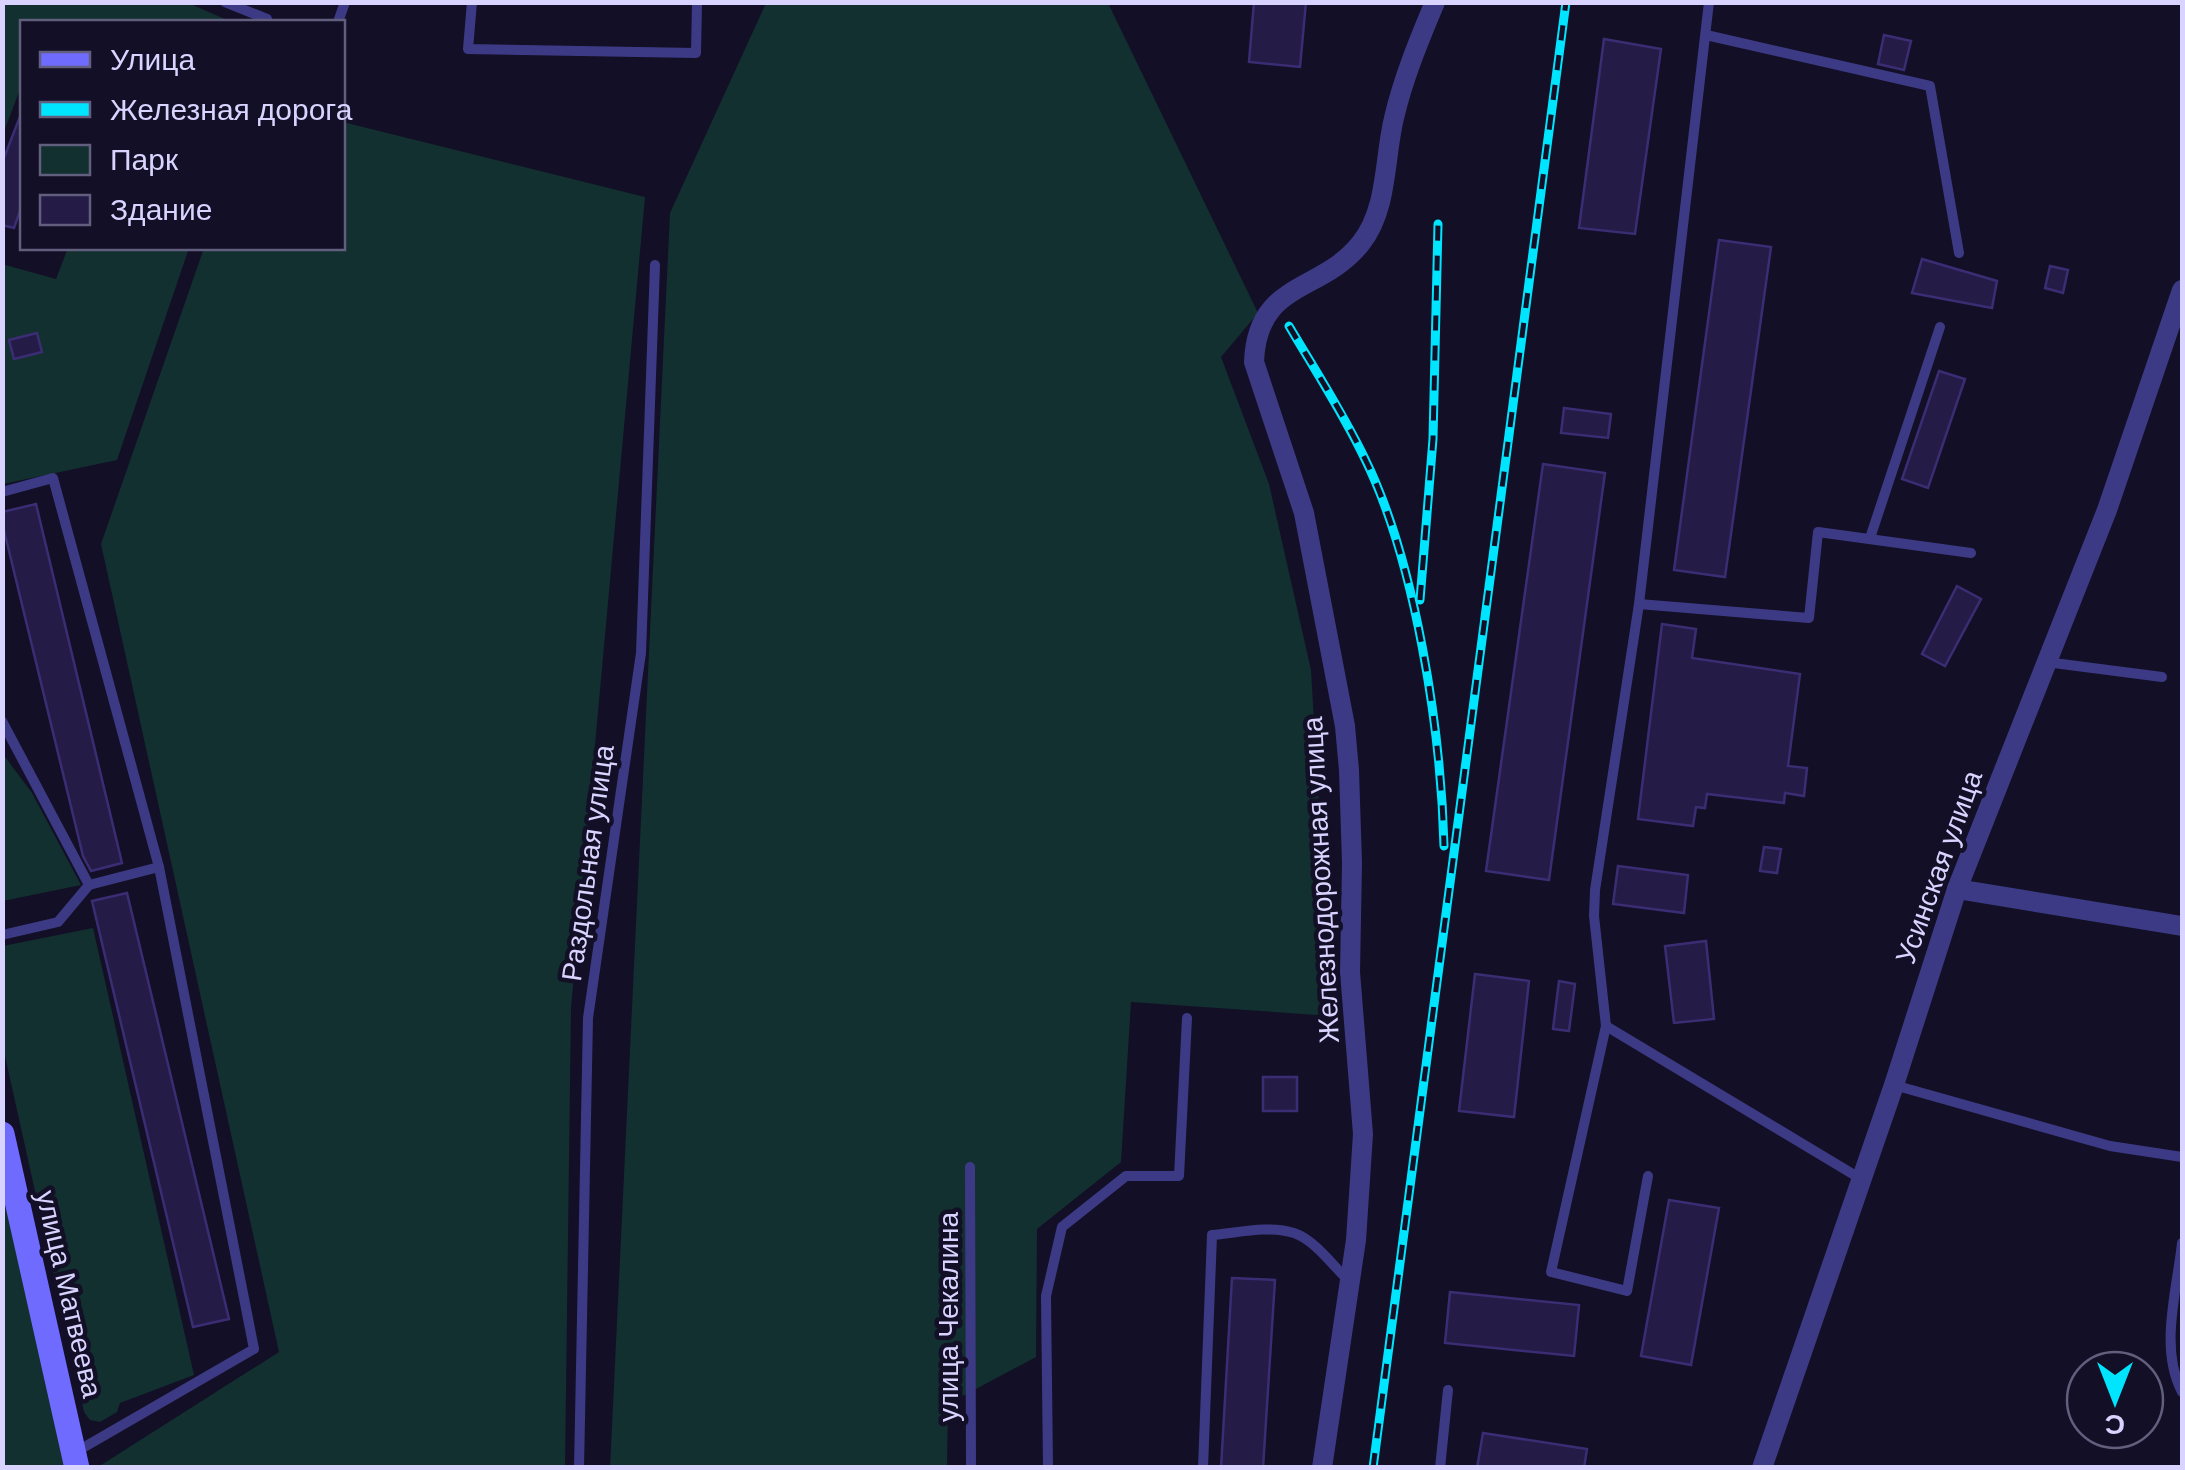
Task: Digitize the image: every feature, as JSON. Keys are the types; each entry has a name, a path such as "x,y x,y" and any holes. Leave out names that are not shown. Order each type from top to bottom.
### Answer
{"street":[{"name":"Железнодорожная улица","path":"1322,1468 1356,1240 1363,1134 1350,972 1352,862 1345,726 1304,513 1254,362 1255,340 1262,318 1276,302 1346,258 1372,226 1396,107 1435,2"},
{"name":"Усинская улица","path":"1762,1468 1894,1085 1956,889 2045,662 2173,355 2182,290"},
{"path":"1956,889 2182,926"},
{"name":"улица Матвеева","path":"2,1134 75,1460"}],"lane":[{"path":"224,2 265,20"},
{"path":"472,2 468,48 696,53 696,2"},
{"path":"1648,1176 1627,1290 1551,1272 1606,1026 1594,916 1595,890 1639,604 1709,2"},
{"path":"1706,34 1930,86 1960,253"},
{"name":"Раздольная улица","path":"579,1468 588,1018 641,652 655,265"},
{"path":"1870,538 1940,327"},
{"path":"2,492 53,478 159,868 254,1350 75,1460"},
{"path":"1639,604 1809,618 1818,532 1971,554"},
{"path":"2045,662 2162,677"},
{"path":"2,720 88,885"},
{"path":"2,935 58,922 88,885 159,868"},
{"path":"1048,1468 1046,1296 1062,1227 1126,1176 1179,1176 1188,1018"},
{"path":"1606,1026 1861,1179"},
{"path":"1894,1085 2110,1146 2182,1158"},
{"name":"улица Чекалина","path":"970,1167 971,1468"},
{"path":"1204,1468 1212,1235 1265,1230 1293,1233 1309,1242 1350,1282"},
{"path":"2182,1243 2170,1356 2182,1392"},
{"path":"1440,1468 1448,1390"}],"green space":[{"path":"3,2 188,3 227,20 20,20 20,89 3,134"},
{"path":"766,3 1108,3 1258,313 1221,357 1269,484 1311,670 1331,1016 1131,1002 1121,1162 1037,1229 1036,1357 948,1404 947,1467 610,1468 670,213"},
{"path":"345,122 645,197 571,1008 565,1467 98,1467 279,1352 101,544 203,250 345,250"},
{"path":"67,250 188,250 117,460 3,484 2,264 56,279"},
{"path":"3,754 32,793 81,885 3,901"},
{"path":"93,928 194,1375 120,1403 117,1412 100,1422 90,1420 84,1412 3,1047 3,946"},
{"path":"3,1191 65,1467 3,1467"}],"building":[{"path":"1254,2 1306,2 1300,67 1249,62"},
{"path":"1884,35 1911,41 1904,70 1878,64"},
{"path":"1604,39 1661,49 1635,234 1579,228"},
{"path":"20,117 20,211 14,228 2,225 2,163"},
{"path":"1719,240 1771,247 1725,577 1674,570"},
{"path":"1922,259 1997,281 1992,308 1912,293"},
{"path":"2050,266 2068,270 2063,293 2045,288"},
{"path":"37,333 42,352 14,359 9,340"},
{"path":"1939,371 1965,379 1928,488 1902,479"},
{"path":"1564,408 1611,414 1608,438 1561,433"},
{"path":"1543,464 1605,473 1549,880 1486,871"},
{"path":"36,504 122,863 91,871 83,856 2,522 2,512"},
{"path":"1957,586 1981,599 1945,666 1922,654"},
{"path":"1662,624 1696,629 1692,658 1800,674 1788,766 1807,768 1804,796 1785,793 1784,803 1707,794 1705,808 1696,807 1693,826 1638,819"},
{"path":"1764,847 1781,849 1777,873 1760,871"},
{"path":"1618,866 1688,875 1684,913 1613,904"},
{"path":"127,893 229,1319 193,1327 92,901"},
{"path":"1706,941 1714,1019 1674,1023 1665,946"},
{"path":"1475,974 1529,981 1514,1117 1459,1111"},
{"path":"1559,981 1575,984 1569,1031 1553,1029"},
{"path":"1263,1077 1297,1077 1297,1111 1263,1111"},
{"path":"1669,1200 1719,1208 1691,1365 1641,1356"},
{"path":"1232,1278 1275,1280 1263,1468 1221,1468"},
{"path":"1450,1292 1579,1305 1574,1356 1445,1343"},
{"path":"1483,1433 1587,1449 1584,1468 1477,1468"}],"railway":[{"path":"1373,1468 1566,2"},
{"path":"1420,600 1433,439 1438,224"},
{"path":"1289,326 1365,459 1398,547 1412,597 1431,700 1444,846"}]}
